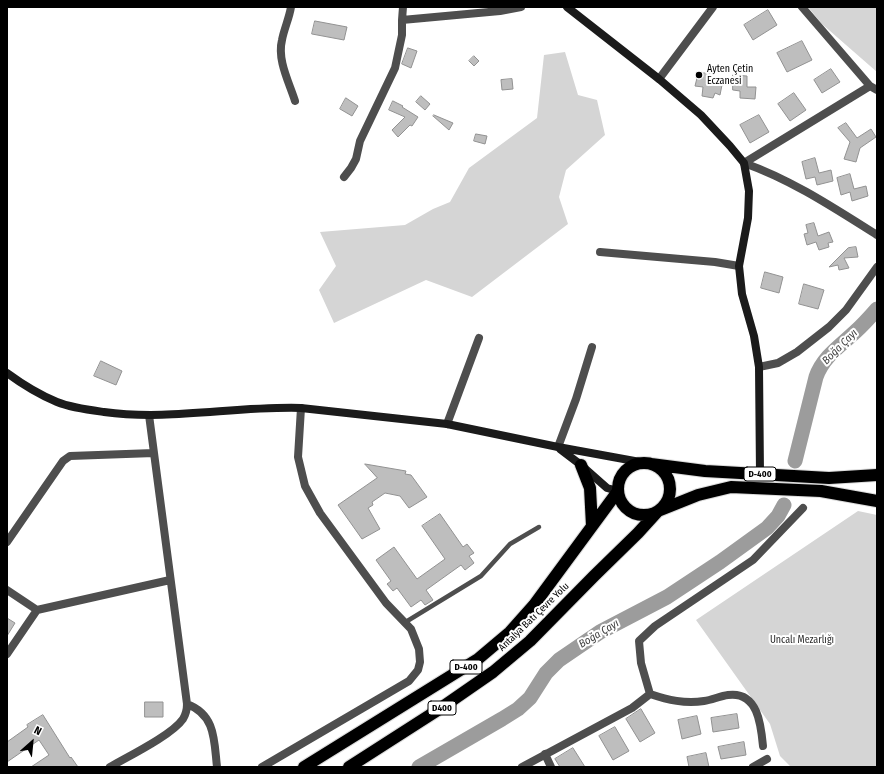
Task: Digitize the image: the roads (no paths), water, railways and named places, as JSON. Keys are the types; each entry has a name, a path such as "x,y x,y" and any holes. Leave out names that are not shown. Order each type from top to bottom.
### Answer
{"highway":[{"name":"D-400","path":"304,767 478,659 510,632 534,605 618,491 618,483 621,476 629,468 643,463 705,472 829,478 874,473"},
{"path":"618,491 620,501 624,507 634,514 646,515 658,511 663,507 667,501 669,493 669,483 664,474 651,464"},
{"path":"581,465 590,488 592,526"},
{"name":"Antalya Batı Çevre Yolu","path":"350,767 441,708 493,672 530,641 658,511 692,498 731,487 821,491 877,501"}],"main road":[{"path":"567,7 659,79 701,115 744,163 749,191 748,218 739,266 742,294 754,336 759,367 760,474"},
{"path":"7,373 20,382 57,402 87,410 118,414 149,415 278,407 301,408 447,424 558,447 651,464"},
{"path":"558,447 607,488 618,491"}],"street":[{"path":"291,7 287,26 282,39 281,57 295,101"},
{"path":"344,177 356,159 360,141 395,68 402,35 403,7"},
{"path":"402,20 500,11 521,7"},
{"path":"659,79 713,7"},
{"path":"744,163 873,88 802,7"},
{"path":"744,163 768,172 815,196 877,235"},
{"path":"600,252 715,262 739,266"},
{"path":"759,367 778,363 797,352 830,327 846,310 877,267"},
{"path":"447,424 479,338"},
{"path":"558,447 576,399 592,347"},
{"path":"262,767 409,681 418,670 420,662 419,649 411,629 382,597 320,513 305,486 298,457 301,408"},
{"path":"110,767 171,731 183,719 187,704 149,415"},
{"path":"7,542 64,461 70,456 154,453"},
{"path":"650,694 641,663 639,641 655,626 752,560 803,508"},
{"path":"7,654 36,610 170,580"},
{"path":"7,590 36,610"},
{"path":"650,694 670,700 688,702 705,701 728,694 744,698 751,704 758,714 763,746"},
{"path":"522,767 632,708 650,694"},
{"path":"187,704 197,708 204,714 210,724 214,741 217,767"},
{"path":"544,754 551,767"},
{"path":"753,767 767,759"}],"lane":[{"path":"404,623 481,576 510,544 539,527"}],"waterway":[{"name":"Boğa Çayı","path":"795,461 819,370 832,352 861,327 877,309"},
{"name":"Boğa Çayı","path":"419,767 518,709 530,698 546,673 559,660 600,632 667,597 720,562 767,528 778,516 784,505"}],"place":[{"name":"Ayten Çetin Eczanesi","path":"699,75"}],"park label":[{"name":"Uncalı Mezarlığı","path":"802,640"}]}
